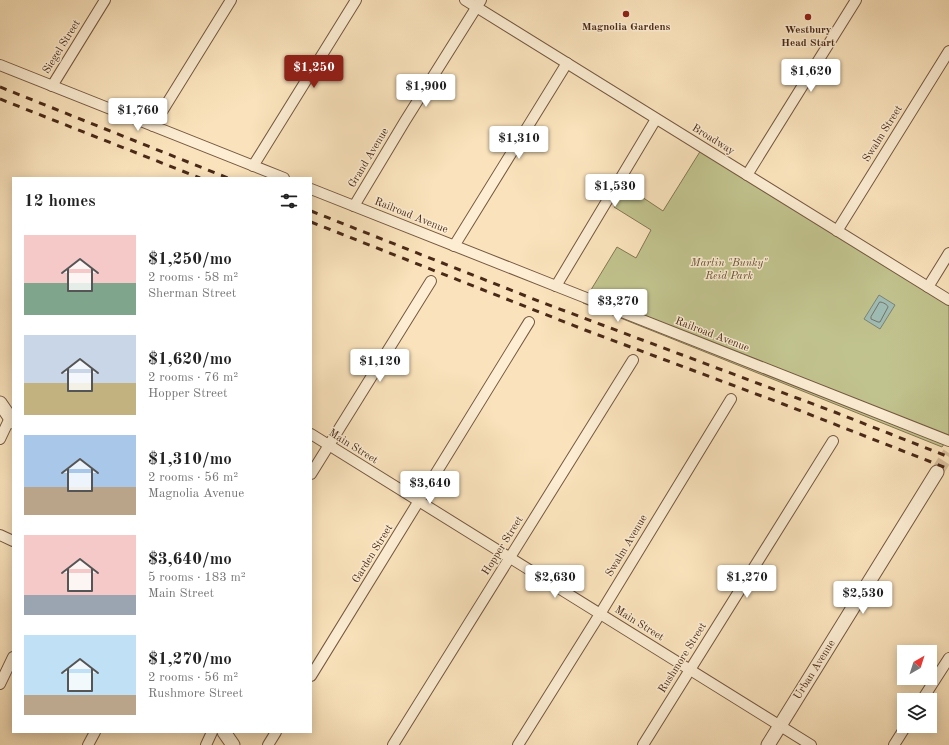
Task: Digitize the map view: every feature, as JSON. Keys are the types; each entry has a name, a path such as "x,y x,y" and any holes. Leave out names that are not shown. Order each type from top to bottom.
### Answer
{"street":[{"name":"Siegel Street","path":"52,86 106,0"},
{"path":"153,126 231,0"},
{"path":"253,166 356,0"},
{"name":"Broadway","path":"465,0 478,4 567,63 656,119 949,300"},
{"path":"747,175 856,0"},
{"name":"Grand Avenue","path":"354,206 478,4"},
{"name":"Swalm Street","path":"837,231 949,51"},
{"path":"454,246 567,63"},
{"path":"0,65 281,177"},
{"path":"556,286 656,119"},
{"name":"Railroad Avenue","path":"312,189 949,441"},
{"path":"928,287 949,253"},
{"path":"312,472 431,280"},
{"name":"Garden Street","path":"312,674 529,322"},
{"name":"Hopper Street","path":"393,745 633,360"},
{"name":"Swalm Avenue","path":"518,745 731,399"},
{"path":"0,403 12,420 0,439"},
{"name":"Main Street","path":"312,435 811,745"},
{"name":"Rushmore Street","path":"643,745 832,441"},
{"name":"Urban Avenue","path":"768,745 937,472"},
{"path":"0,535 12,541"},
{"path":"926,693 949,658"},
{"path":"0,684 12,659"},
{"path":"88,745 94,733"},
{"path":"206,745 212,733"},
{"path":"225,733 233,745"},
{"path":"268,745 275,733"},
{"path":"894,745 902,733"}],"green space":[{"name":"Martin \"Bunky\" Reid Park","path":"701,150 949,305 949,437 942,447 583,303 617,247 636,258 651,230 614,207 627,187 663,211"}],"water":[{"path":"879,295 895,305 880,329 864,319"}],"tunnel":[{"path":"937,472 949,453"}],"railway":[{"path":"0,87 225,177"},
{"path":"0,99 197,177"},
{"path":"312,211 541,302 837,413 949,457"},
{"path":"312,222 585,330 783,404 949,469"}],"place":[{"name":"Magnolia Gardens","path":"626,14"},
{"name":"Westbury Head Start","path":"808,17"}]}
